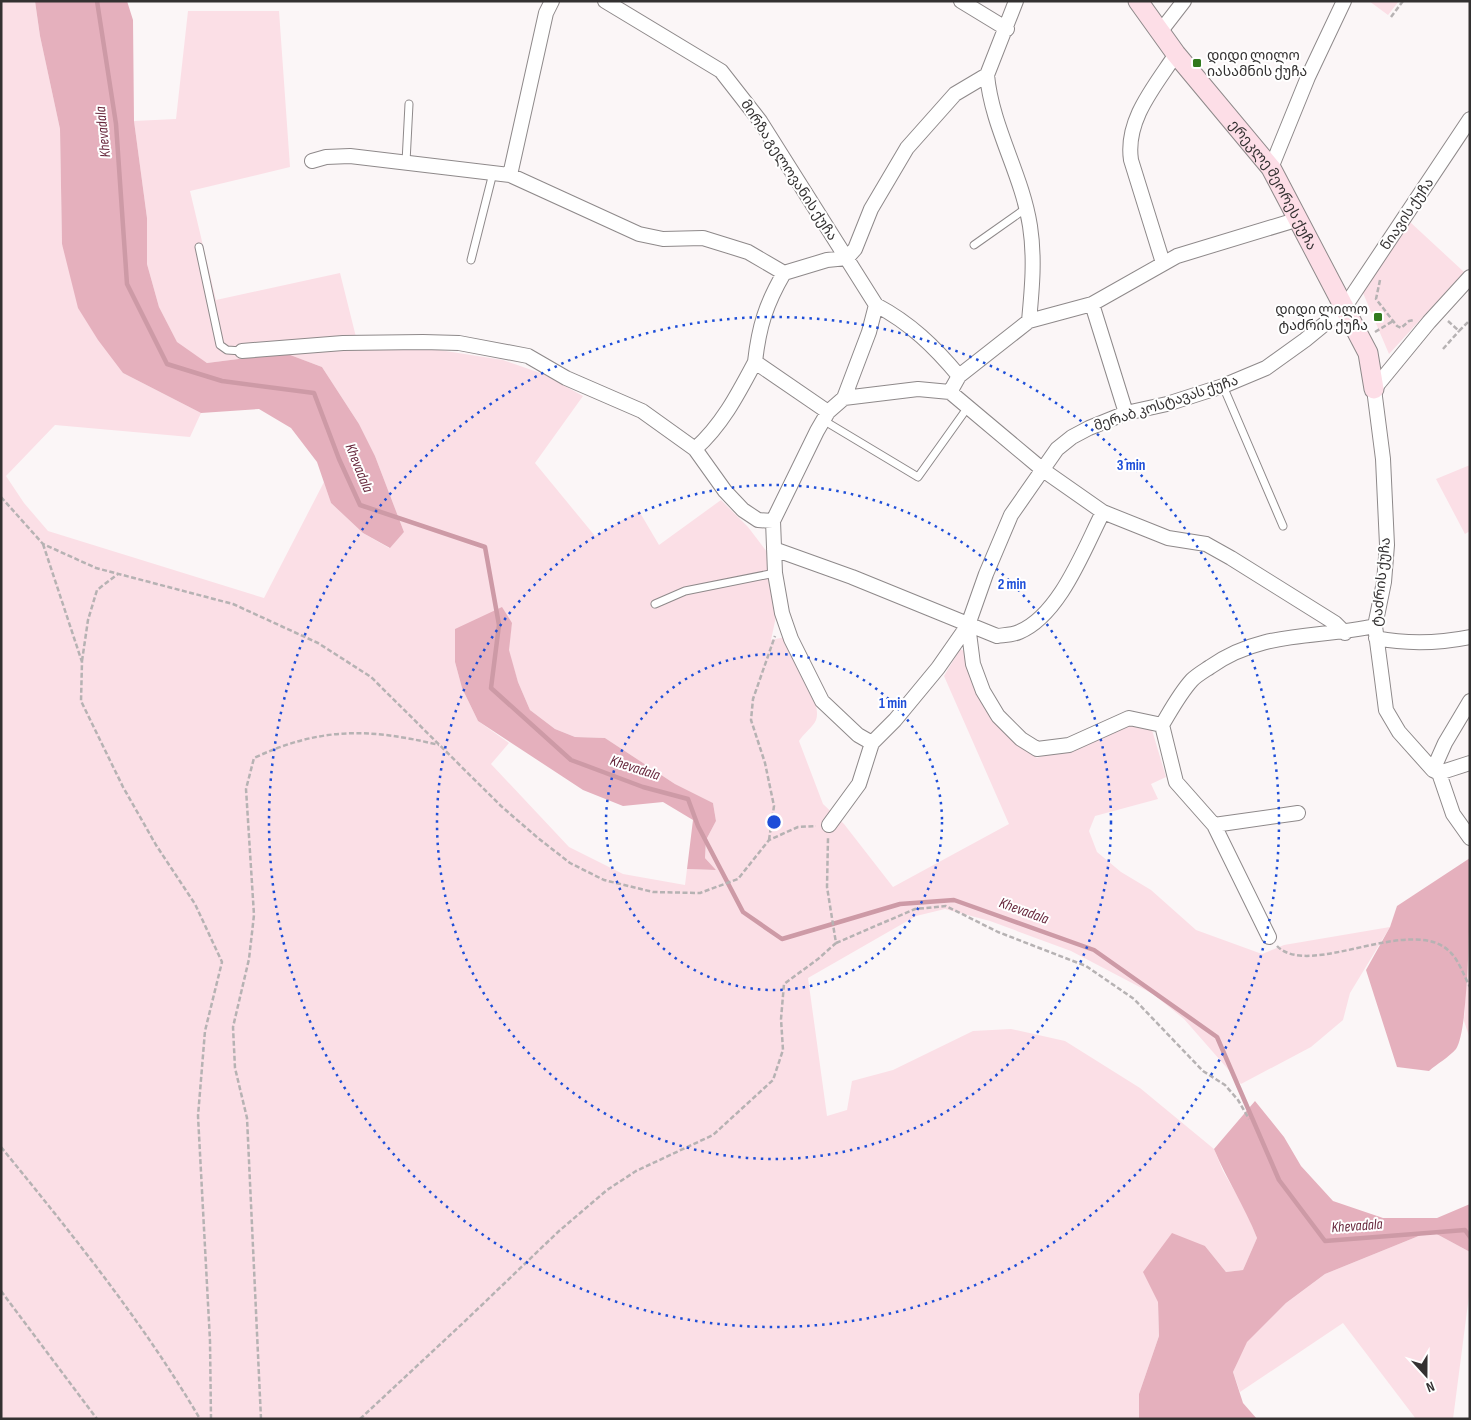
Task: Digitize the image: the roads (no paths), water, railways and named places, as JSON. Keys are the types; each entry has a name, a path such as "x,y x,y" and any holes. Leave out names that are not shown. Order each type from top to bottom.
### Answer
{"street":[{"path":"510,175 546,13 552,1"},
{"path":"961,1 1007,29"},
{"path":"1016,1 1007,29 987,75 995,118 1030,225 1034,268 1029,321"},
{"name":"ერეკლე მეორეს ქუჩა","path":"1138,1 1176,54 1271,168 1368,353 1374,389"},
{"path":"1160,32 1184,1"},
{"path":"1271,168 1308,77 1344,1"},
{"name":"მირზა გელოვანის ქუჩა","path":"611,3 721,72 760,120 847,258"},
{"path":"1163,263 1131,160 1129,143 1136,118 1176,54"},
{"path":"695,449 713,433 735,400 755,362 758,332 765,309 784,273 827,260 847,258 855,249 871,209 907,148 955,94 987,75"},
{"name":"ნიავის ქუჩა","path":"1344,308 1469,124"},
{"path":"312,161 326,157 350,156 510,175 639,234 663,239 703,238 748,252 784,273"},
{"path":"950,392 958,376 1029,321 1092,304 1177,256 1299,219"},
{"path":"847,258 876,305 915,330 936,348 958,376"},
{"path":"1374,389 1437,312 1469,280"},
{"path":"1092,304 1126,413"},
{"path":"872,743 858,735 822,701 791,639 782,613 775,573 773,521 825,416 844,398 869,332 876,305"},
{"name":"მერაბ კოსტავას ქუჩა","path":"829,825 859,784 872,743 895,720 938,668 968,625 986,574 1011,514 1057,449 1072,437 1126,413 1167,404 1223,386 1266,368 1344,308"},
{"path":"242,351 343,343 423,342 459,343 528,356 566,378 642,411 695,449 725,491 743,510 758,520 773,521"},
{"path":"755,362 825,416"},
{"path":"844,398 918,389 950,392 1042,470 1104,512 1168,538 1206,544 1335,624 1345,633"},
{"name":"ტაძრის ქუჩა","path":"1374,389 1383,459 1387,545 1384,582 1376,632 1386,710 1399,732 1436,771 1453,814 1470,838"},
{"path":"774,549 852,576 997,636 1019,633 1037,621 1057,600 1104,512"},
{"path":"968,625 972,664 982,691 998,716 1021,739 1037,749 1070,745 1129,718 1162,724"},
{"path":"1269,937 1214,825 1176,782 1162,724 1192,679 1229,653 1262,641 1291,636 1376,632 1415,641 1455,640 1470,637"},
{"path":"1436,771 1445,743 1470,701"},
{"path":"1436,771 1470,763"},
{"path":"1214,825 1298,814"}],"lane":[{"path":"406,162 408,104"},
{"path":"471,260 493,173"},
{"path":"974,245 1026,208"},
{"path":"198,247 220,345 227,350 242,351"},
{"path":"1223,386 1284,526"},
{"path":"825,416 918,477 968,407"},
{"path":"655,604 685,591 775,573"}],"waterway":[{"name":"Khevadala","path":"97,1 116,124 127,284 167,364 222,381 314,393 339,459 360,505 485,547 499,625 491,688 571,760 643,787 688,799 698,826 743,912 782,939 900,904 954,900 1094,950 1217,1037 1279,1180 1325,1241 1465,1230 1470,1237"}],"place":[{"name":"დიდი ლილო იასამნის ქუჩა","path":"1197,63"},
{"name":"დიდი ლილო ტაძრის ქუჩა","path":"1378,317"}]}
